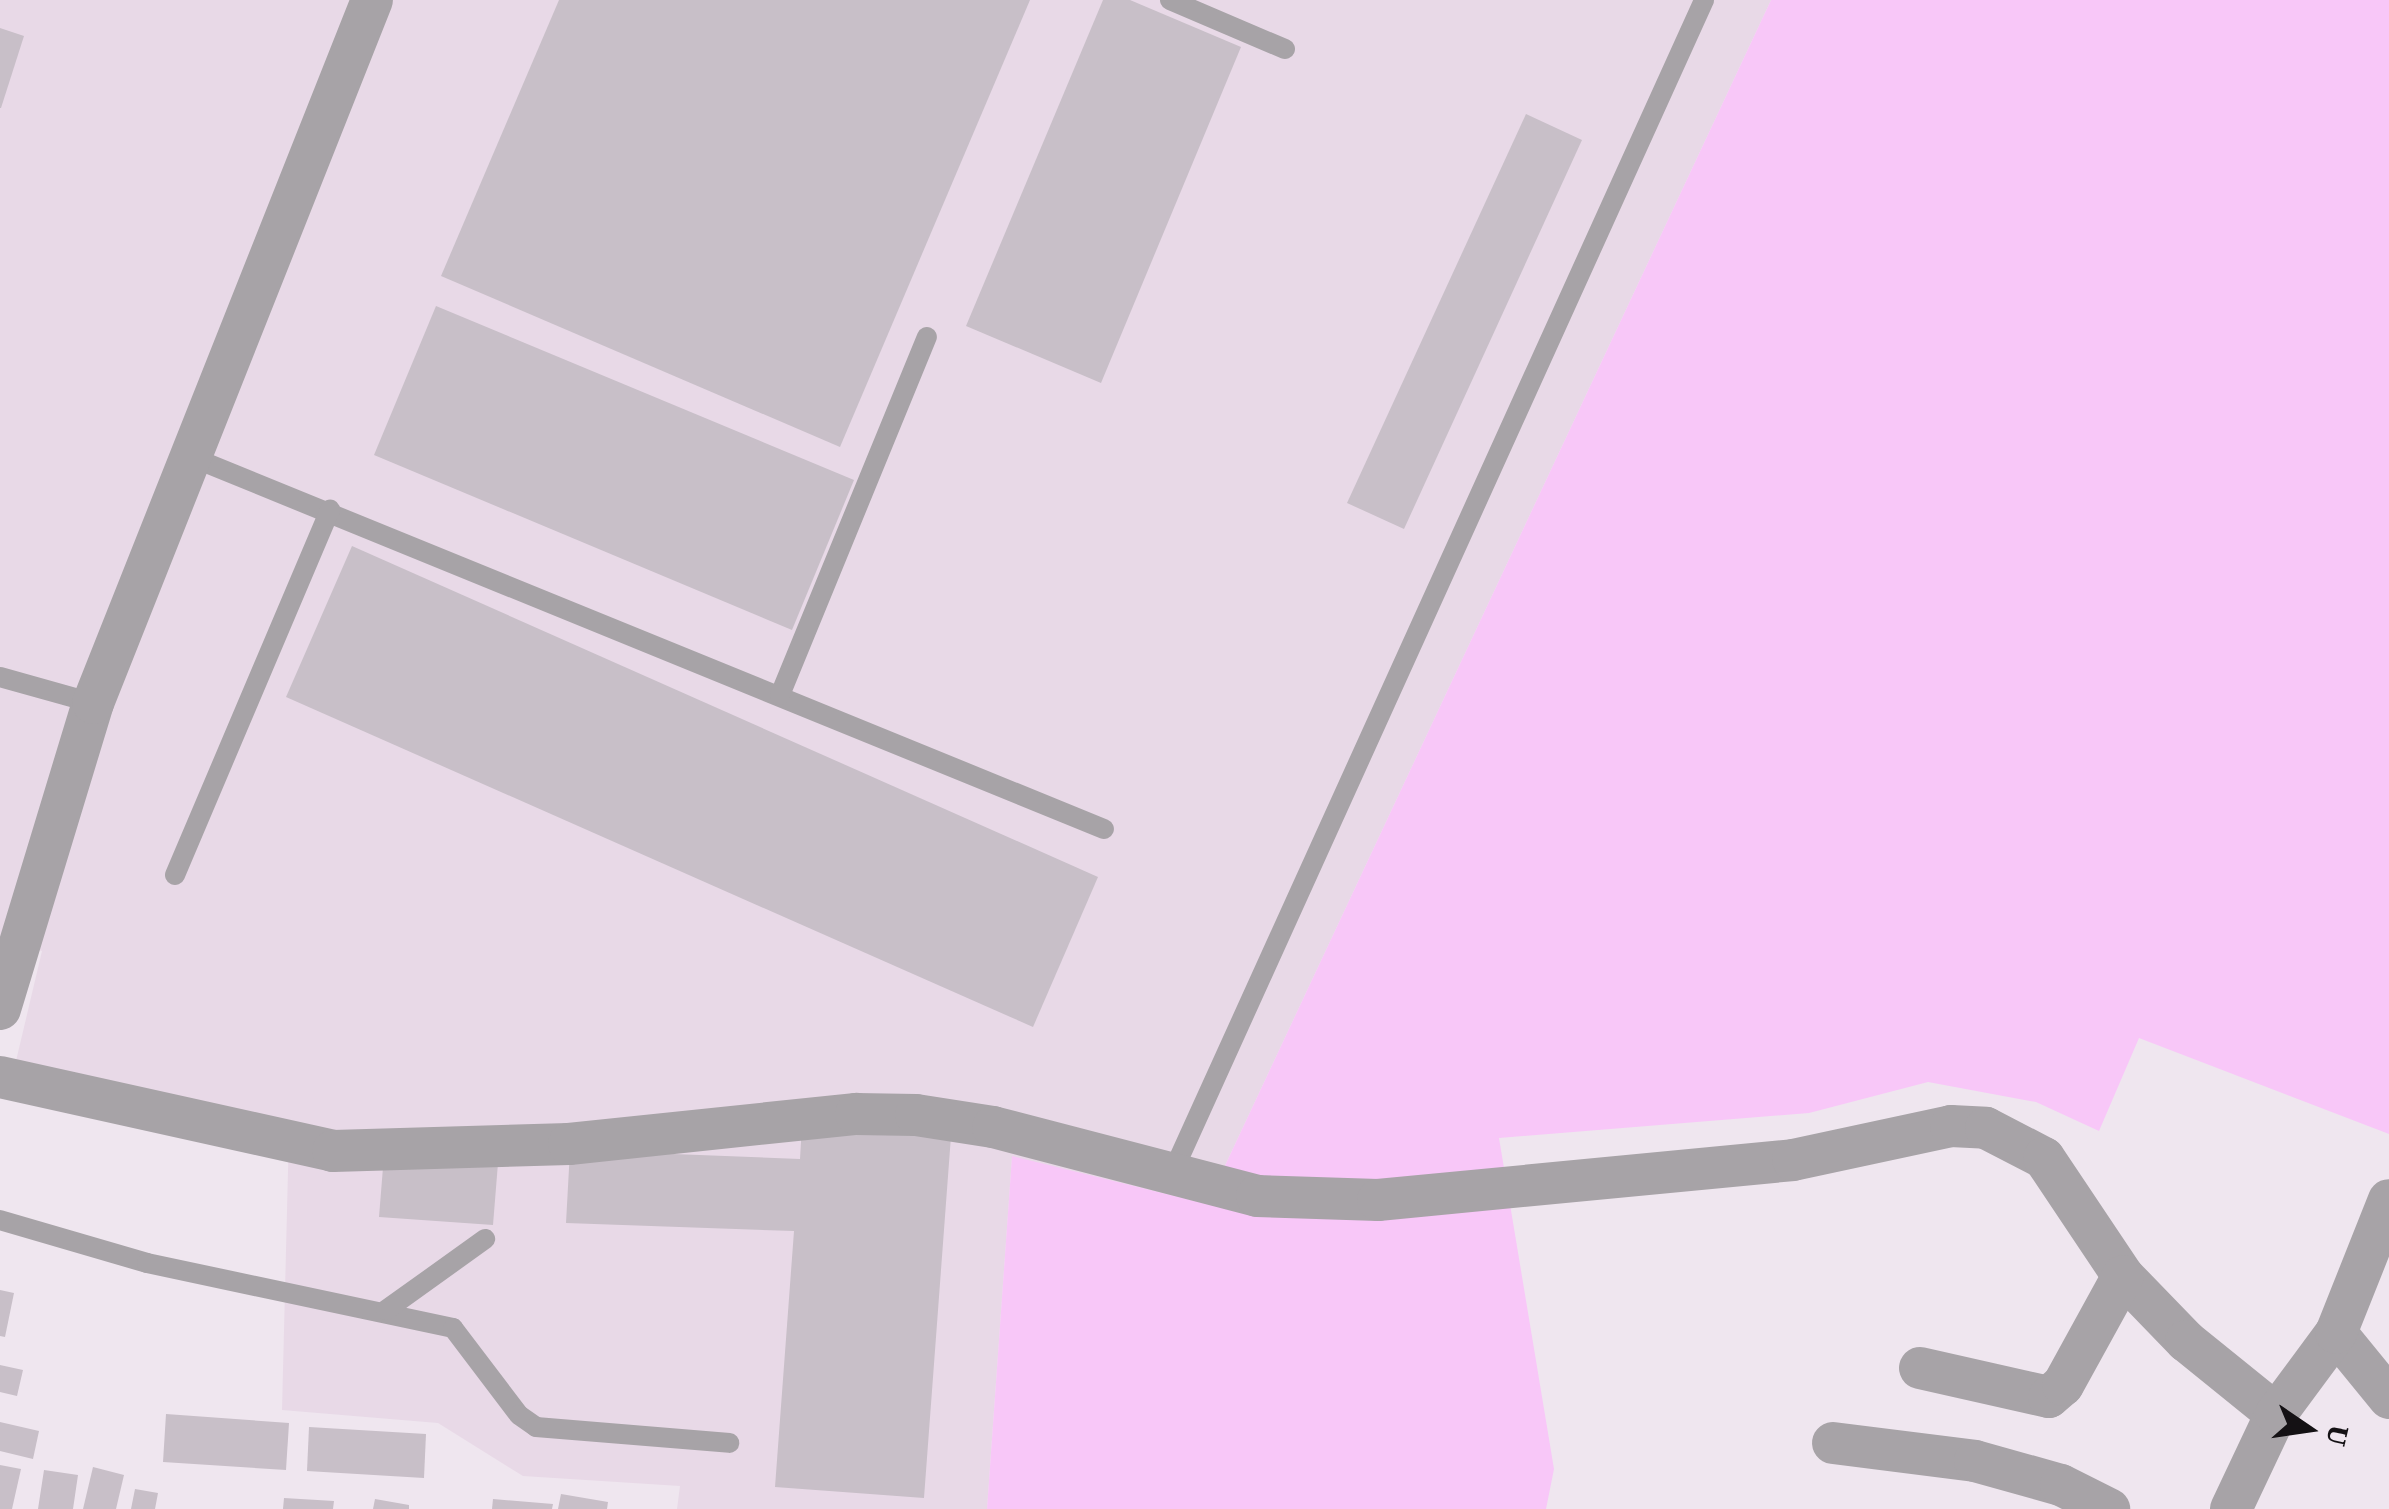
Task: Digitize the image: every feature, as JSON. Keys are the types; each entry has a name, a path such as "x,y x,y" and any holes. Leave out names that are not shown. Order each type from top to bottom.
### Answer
{"street":[{"path":"0,1008 93,704 188,456 372,0"},
{"path":"0,1077 333,1151 569,1144 856,1114 916,1115 993,1127 1170,1178 1257,1196 1378,1200 1793,1160 1970,1126 2010,1136 2044,1158 2122,1276 2186,1341 2276,1414"},
{"path":"2230,1509 2276,1414 2336,1333 2389,1200"},
{"path":"1920,1368 2049,1397 2063,1385 2122,1276"},
{"path":"2336,1333 2389,1398"},
{"path":"1833,1443 1975,1461 2061,1485 2108,1509"}],"lane":[{"path":"1170,0 1286,49"},
{"path":"1170,1178 1704,0"},
{"path":"780,696 927,337"},
{"path":"188,456 330,510 1104,828"},
{"path":"175,876 330,510"},
{"path":"0,676 93,704"},
{"path":"0,1220 147,1262 386,1310 462,1334 519,1416 536,1427 728,1444"},
{"path":"386,1310 485,1239"}],"shaded area":[{"path":"0,0 1771,0 1207,1204 1012,1157 987,1509 677,1509 680,1486 523,1476 438,1423 282,1410 289,1131 16,1061 42,951 0,939"},
{"path":"1771,0 2389,0 2389,1134 2139,1038 2099,1131 2036,1102 1928,1082 1809,1113 1499,1138 1554,1469 1546,1509 987,1509 1012,1156 1207,1204"}],"building":[{"path":"559,0 1030,0 840,447 441,276"},
{"path":"1103,0 1130,0 1241,47 1101,383 966,326"},
{"path":"0,28 24,36 1,108 0,108"},
{"path":"1526,114 1582,140 1404,529 1347,503"},
{"path":"436,306 854,480 792,630 374,455"},
{"path":"352,546 1098,877 1033,1027 286,697"},
{"path":"802,1125 951,1136 924,1498 775,1487 794,1231 566,1223 570,1150 800,1159"},
{"path":"384,1155 498,1163 493,1225 379,1217"},
{"path":"0,1290 14,1293 5,1337 0,1336"},
{"path":"0,1365 23,1370 17,1396 0,1392"},
{"path":"166,1414 289,1423 286,1470 163,1462"},
{"path":"0,1422 39,1431 33,1459 0,1451"},
{"path":"309,1427 426,1434 424,1478 307,1471"},
{"path":"0,1465 21,1469 12,1509 0,1509"},
{"path":"93,1467 124,1475 116,1509 83,1509"},
{"path":"44,1470 78,1475 73,1509 38,1509"},
{"path":"135,1489 158,1493 155,1509 131,1509"},
{"path":"561,1494 608,1502 607,1509 558,1509"},
{"path":"284,1498 334,1501 333,1509 283,1509"},
{"path":"375,1499 409,1505 409,1509 373,1509"},
{"path":"493,1499 553,1504 552,1509 492,1509"}]}
